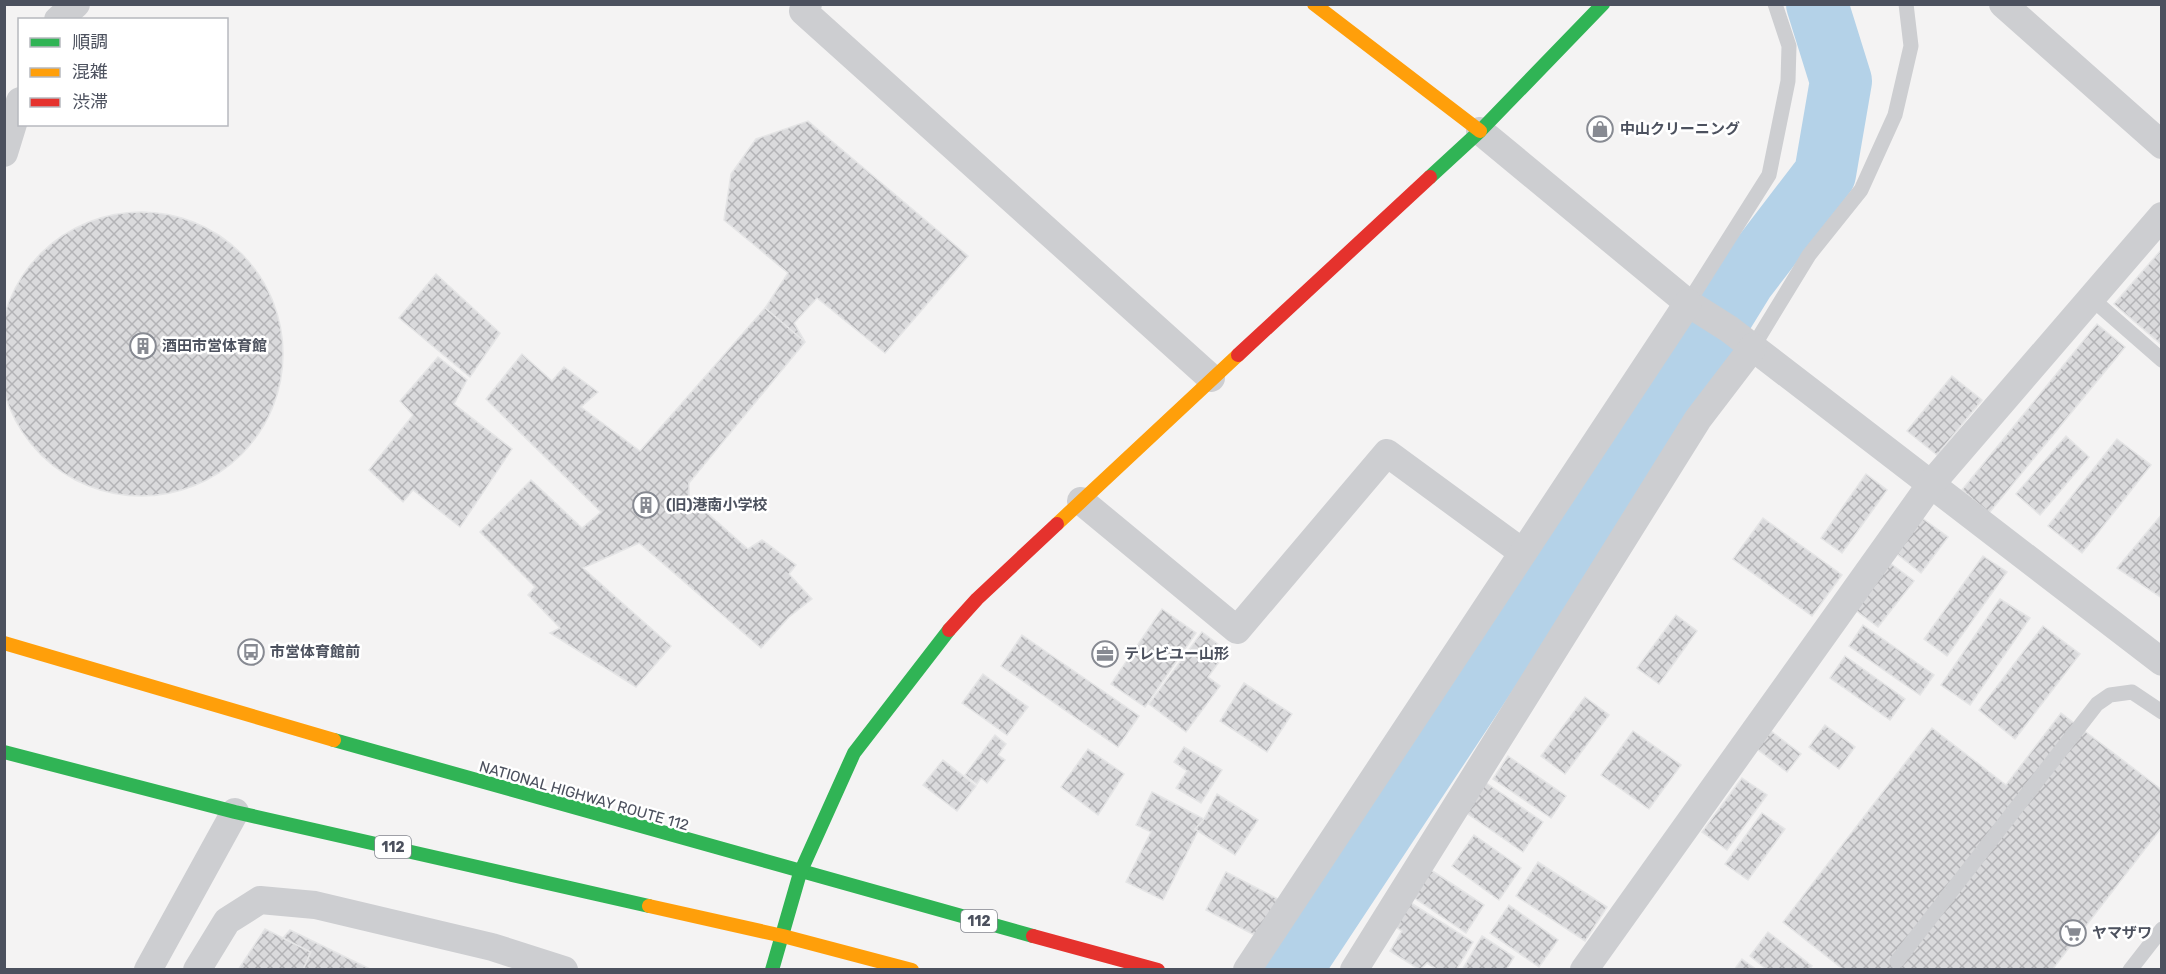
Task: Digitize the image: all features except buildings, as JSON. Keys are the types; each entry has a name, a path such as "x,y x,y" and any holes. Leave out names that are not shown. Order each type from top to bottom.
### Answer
{"main road":[{"path":"1314,4 1480,131"},
{"path":"772,969 800,873 854,753 929,653 977,599 1211,378 1480,131 1603,4"},
{"name":"NATIONAL HIGHWAY ROUTE 112","path":"4,643 393,759 800,873 1158,969"},
{"name":"112","path":"4,752 235,812 783,936 912,969"}],"street":[{"path":"60,18 76,4"},
{"path":"808,4 803,11 1211,378"},
{"path":"2003,4 2162,145"},
{"path":"4,153 18,107"},
{"path":"1480,131 1688,303 1730,329 2162,662"},
{"path":"1584,969 1931,484 2162,216"},
{"path":"1247,969 1688,303"},
{"path":"1354,969 1698,419 1753,347"},
{"path":"1081,501 1237,630 1387,453 1522,552"},
{"path":"148,969 235,812"},
{"path":"197,969 227,921 260,900 315,905 488,958 564,969"}],"lane":[{"path":"1688,303 1769,175 1788,81 1790,46 1775,4"},
{"path":"1753,347 1809,255 1861,190 1876,158 1895,115 1911,46 1906,4"},
{"path":"2091,298 2162,360"},
{"path":"1897,961 2097,704 2120,692 2132,692 2162,712"},
{"path":"2130,969 2162,929"}],"waterway":[{"path":"1291,970 1707,340 1744,280 1825,174 1841,81 1817,4"}],"traffic: fast":[{"path":"1430,177 1480,131 1603,4"},
{"path":"772,970 800,873 854,753 949,630"},
{"path":"334,740 1033,936"},
{"path":"4,752 235,812 649,906"}],"traffic: slow":[{"path":"1314,4 1480,131"},
{"path":"1057,524 1238,355"},
{"path":"4,643 334,740"},
{"path":"649,906 783,936 912,970"}],"traffic: jam":[{"path":"1238,355 1430,177"},
{"path":"949,630 977,599 1057,524"},
{"path":"1033,936 1158,970"}],"place":[{"name":"中山クリーニング","path":"1600,129"},
{"name":"酒田市営体育館","path":"143,346"},
{"name":"(旧)港南小学校","path":"646,505"},
{"name":"市営体育館前","path":"251,652"},
{"name":"テレビユー山形","path":"1105,654"},
{"name":"ヤマザワ","path":"2073,933"}]}
